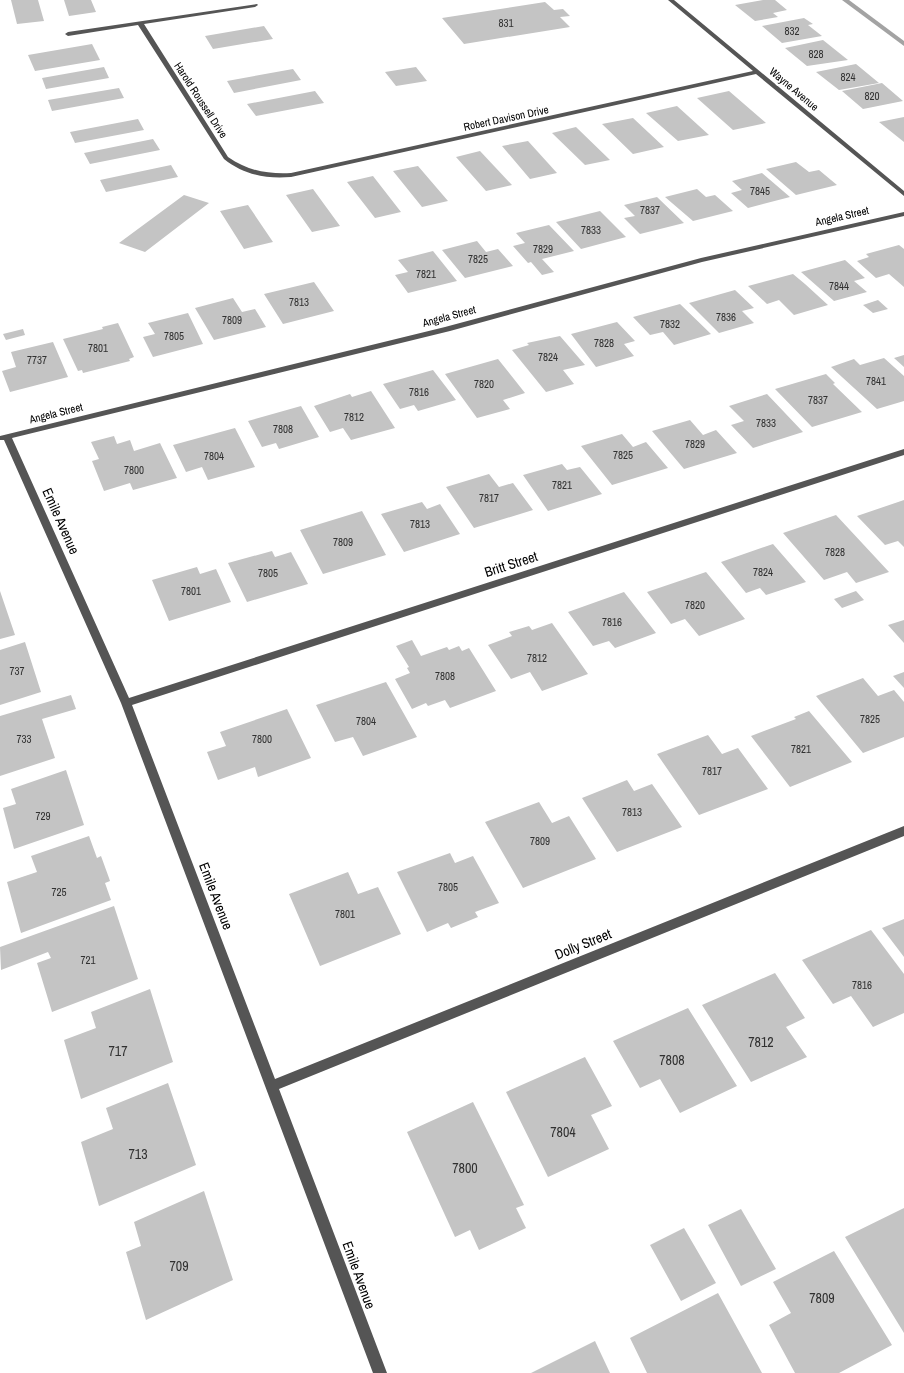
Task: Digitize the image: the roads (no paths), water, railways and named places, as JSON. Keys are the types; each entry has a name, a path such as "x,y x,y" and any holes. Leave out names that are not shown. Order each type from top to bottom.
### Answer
{"street":[{"name":"Wayne Avenue","path":"671,0 904,194"},
{"path":"68,34 255,5"},
{"name":"Harold Roussell Drive","path":"140,23 226,158 244,170 258,175"},
{"name":"Robert Davison Drive","path":"258,175 291,175 757,72"},
{"name":"Angela Street","path":"3,438 447,329 701,260 904,214"},
{"name":"Emile Avenue","path":"3,438 126,703 380,1373"},
{"name":"Britt Street","path":"126,703 904,452"},
{"name":"Dolly Street","path":"272,1086 904,831"}],"waterway":[{"path":"845,0 904,44"}]}
